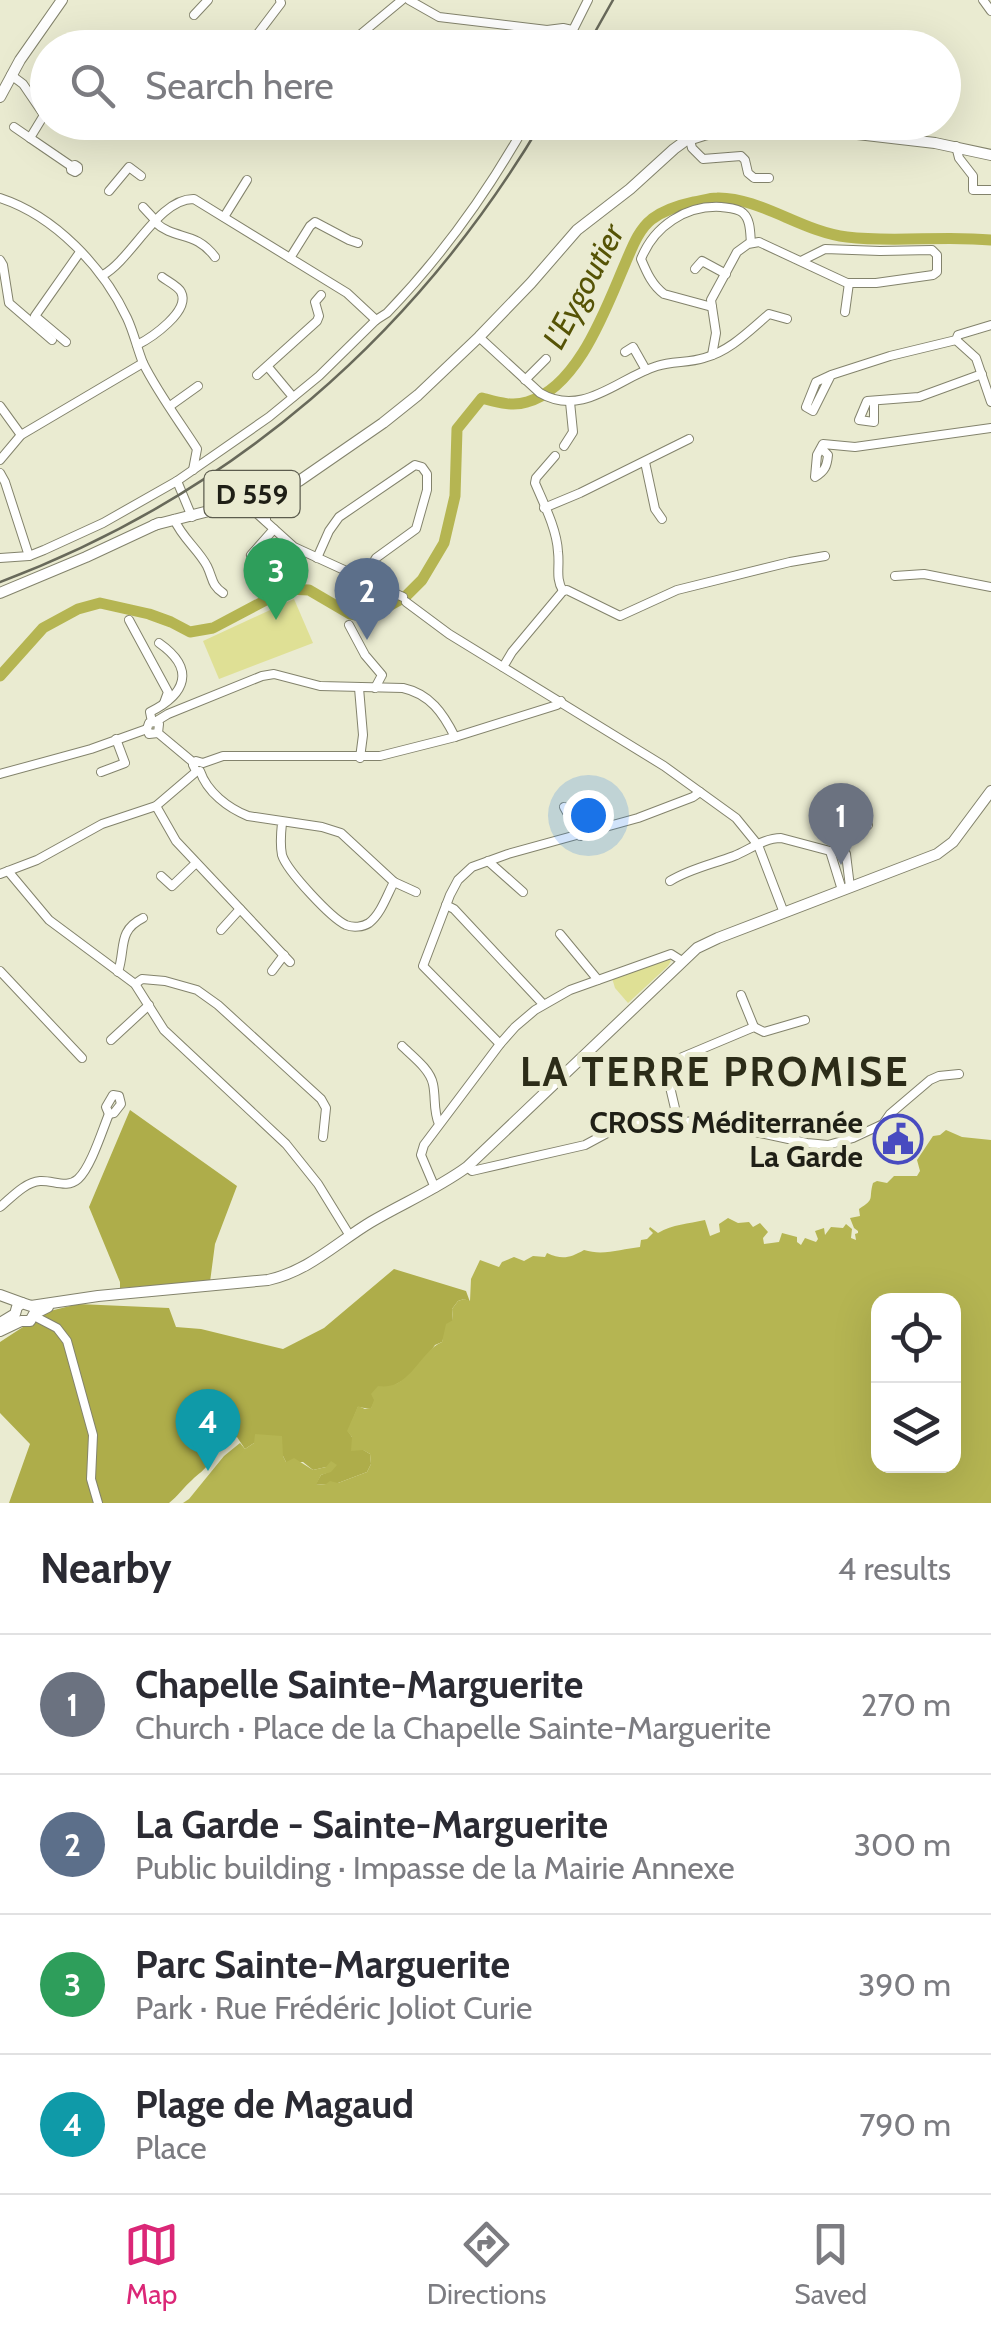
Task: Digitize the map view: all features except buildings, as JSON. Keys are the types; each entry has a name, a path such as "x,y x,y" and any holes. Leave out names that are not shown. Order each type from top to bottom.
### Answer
{"main road":[{"path":"39,30 57,2"},
{"path":"0,97 30,44"},
{"name":"D 559","path":"190,514 262,497 400,409 478,337 577,230 687,140"},
{"name":"D 559","path":"911,140 991,154"},
{"name":"D 559","path":"0,593 154,525 262,497"},
{"path":"0,1327 25,1312 68,1300 285,1276 312,1262 467,1167 697,948 943,850 960,834 991,791"},
{"path":"4,1297 25,1312"}],"street":[{"path":"194,15 208,0"},
{"path":"261,30 280,0"},
{"path":"367,30 406,0 440,17 547,30"},
{"path":"574,30 585,0"},
{"path":"983,0 991,11"},
{"path":"10,75 30,94"},
{"path":"14,127 30,138"},
{"path":"33,140 72,166"},
{"path":"0,558 29,556 103,523 177,481 319,376 387,313 440,252 516,140"},
{"path":"687,140 702,159 741,156 754,178 769,178"},
{"path":"956,146 958,158 973,176 972,190 991,190"},
{"path":"110,191 129,167 140,176"},
{"path":"224,217 247,180"},
{"path":"0,198 17,204 67,238 103,275 129,322 143,362 197,449 206,455 217,454"},
{"path":"103,275 115,268 140,234 180,200 194,198 347,293 376,320"},
{"path":"712,307 658,290 641,259 646,246 662,227 684,212 704,206 733,208 743,213 748,219 751,243"},
{"path":"143,207 166,232 191,236 215,257"},
{"path":"290,258 315,222 358,242"},
{"path":"712,355 716,333 712,300 737,252 751,243 759,242 849,283 876,283 937,272 937,255 932,250 825,248 802,261"},
{"path":"66,342 35,316 80,252"},
{"path":"0,260 9,302 52,340"},
{"path":"694,269 702,261 726,274"},
{"path":"137,345 161,330 182,304 180,290 162,277"},
{"path":"844,312 849,283"},
{"path":"257,375 317,321 315,302 321,295"},
{"path":"478,337 540,393 570,402 586,400 660,364 712,355 735,344 769,314 787,319"},
{"path":"956,340 968,330 991,325"},
{"path":"956,340 976,358 991,402"},
{"path":"831,376 956,340"},
{"path":"625,352 633,347 646,370"},
{"path":"526,380 546,359"},
{"path":"0,460 21,435 143,362"},
{"path":"268,367 293,397"},
{"path":"874,401 919,397 982,374"},
{"path":"170,406 198,386"},
{"path":"564,446 573,432 570,402"},
{"path":"0,406 21,435"},
{"path":"823,446 856,447 991,428"},
{"path":"544,508 689,440"},
{"path":"194,470 197,449"},
{"path":"555,456 535,484 559,554 556,572 563,592"},
{"path":"645,462 654,508 662,519"},
{"path":"317,558 339,517 415,465 422,467 427,474 427,490 416,528 376,558 364,578"},
{"path":"0,474 29,556"},
{"path":"177,481 190,514"},
{"path":"262,497 266,522"},
{"path":"262,497 266,522 294,547 404,600 449,634 664,766 744,826 758,845 784,912"},
{"path":"174,518 207,566 212,584 223,593"},
{"path":"260,565 251,556 274,530"},
{"path":"503,667 567,590 620,616 678,590 825,556"},
{"path":"895,576 924,574 991,588"},
{"path":"130,620 168,692 162,706"},
{"path":"349,625 365,655 382,675 402,688"},
{"path":"159,643 173,653 183,676 178,692 150,712 152,735 158,734 198,767 202,779 217,796 238,812 341,833 394,882 416,892"},
{"path":"0,774 91,749 267,674 320,686 416,691 433,703 455,737"},
{"path":"375,688 382,675"},
{"path":"359,688 360,758"},
{"path":"350,1236 318,1184 286,1144 164,1030 135,984 49,920 4,872 37,860 102,824 156,806 198,767 223,756 360,758 394,753 561,701"},
{"path":"101,772 126,763 116,739"},
{"path":"500,1044 422,966 464,872 488,861 638,818 700,792"},
{"path":"156,806 176,841 287,958 272,971"},
{"path":"564,808 580,836"},
{"path":"282,823 282,855 293,874 348,926 369,923 380,911 394,882"},
{"path":"841,847 851,829 868,825"},
{"path":"670,881 776,838 830,851 841,847"},
{"path":"841,847 846,854 846,888"},
{"path":"830,851 846,888"},
{"path":"488,861 523,892"},
{"path":"161,876 172,886 196,862"},
{"path":"446,905 543,1004"},
{"path":"220,930 240,910"},
{"path":"118,972 126,931 143,918"},
{"path":"560,934 598,980"},
{"path":"435,1188 422,1155 424,1145 500,1044 523,1020 570,990 671,954 682,960"},
{"path":"0,971 82,1058"},
{"path":"135,984 142,979 165,981 197,990 218,1006 321,1099 326,1108 323,1137"},
{"path":"741,996 754,1027 764,1032 805,1020"},
{"path":"111,1040 149,1005"},
{"path":"678,1121 666,1070 672,1061 754,1027"},
{"path":"402,1046 429,1073 439,1124"},
{"path":"467,1167 472,1171 585,1144 624,1124 703,1121 828,1145 883,1124 930,1080 959,1074"},
{"path":"0,1207 28,1185 40,1181 71,1183 78,1179 109,1114"},
{"path":"25,1312 57,1328 67,1341 93,1435 92,1479 98,1503"}],"green space":[{"path":"294,599 313,643 219,679 203,641"},
{"path":"668,958 668,966 628,1003 615,988 612,978"}],"shaded area":[{"path":"130,1110 237,1186 215,1244 210,1282 120,1288 89,1207"},
{"path":"946,1130 962,1137 991,1140 991,1503 183,1503 224,1456 240,1443 245,1449 254,1443 255,1434 282,1436 286,1462 294,1458 313,1470 326,1467 331,1461 337,1465 321,1475 316,1485 338,1483 367,1472 370,1454 351,1451 352,1437 347,1431 358,1406 371,1408 371,1394 378,1386 398,1383 442,1342 446,1324 453,1320 452,1309 458,1301 470,1301 471,1279 480,1260 499,1267 514,1257 524,1261 533,1256 545,1257 547,1253 566,1257 584,1250 605,1252 640,1247 641,1240 653,1233 650,1227 658,1233 705,1220 710,1236 720,1232 719,1224 728,1218 738,1223 749,1222 753,1227 760,1223 768,1232 764,1244 779,1242 782,1233 797,1237 801,1245 805,1238 816,1242 815,1231 824,1228 825,1235 831,1227 843,1228 846,1224 852,1229 851,1238 856,1240 858,1231 850,1218 860,1216 859,1209 870,1200 873,1183 887,1183 894,1176 917,1176 917,1160 933,1136"},
{"path":"394,1269 466,1291 470,1302 458,1301 442,1342 412,1373 382,1393 371,1409 358,1407 348,1431 352,1443 370,1454 367,1472 338,1483 315,1485 321,1475 331,1471 326,1467 313,1470 303,1462 286,1462 283,1456 254,1443 245,1449 237,1437 214,1448 207,1465 169,1503 9,1503 30,1444 0,1413 0,1342 46,1312 78,1304 169,1308 176,1327 201,1329 283,1349 324,1328"}],"waterway":[{"name":"L'Eygoutier","path":"0,676 43,628 78,609 100,603 149,614 190,632 213,628 287,589 309,590 350,614 369,617 405,597 422,580 444,543 455,496 457,429 482,398 504,403 527,402 561,381 588,344 639,234 647,223 667,210 711,198 733,199 847,237 991,240"}],"railway":[{"path":"596,30 613,0"},
{"path":"0,582 85,546 165,503 240,454 311,399 376,338 437,272 530,140"}],"place":[{"name":"Parc Sainte-Marguerite","path":"276,620"},
{"name":"La Garde - Sainte-Marguerite","path":"367,640"},
{"name":"Chapelle Sainte-Marguerite","path":"841,865"},
{"name":"CROSS Méditerranée La Garde","path":"898,1139"},
{"name":"Plage de Magaud","path":"208,1471"}],"district":[{"name":"LA TERRE PROMISE","path":"715,1071"}]}
